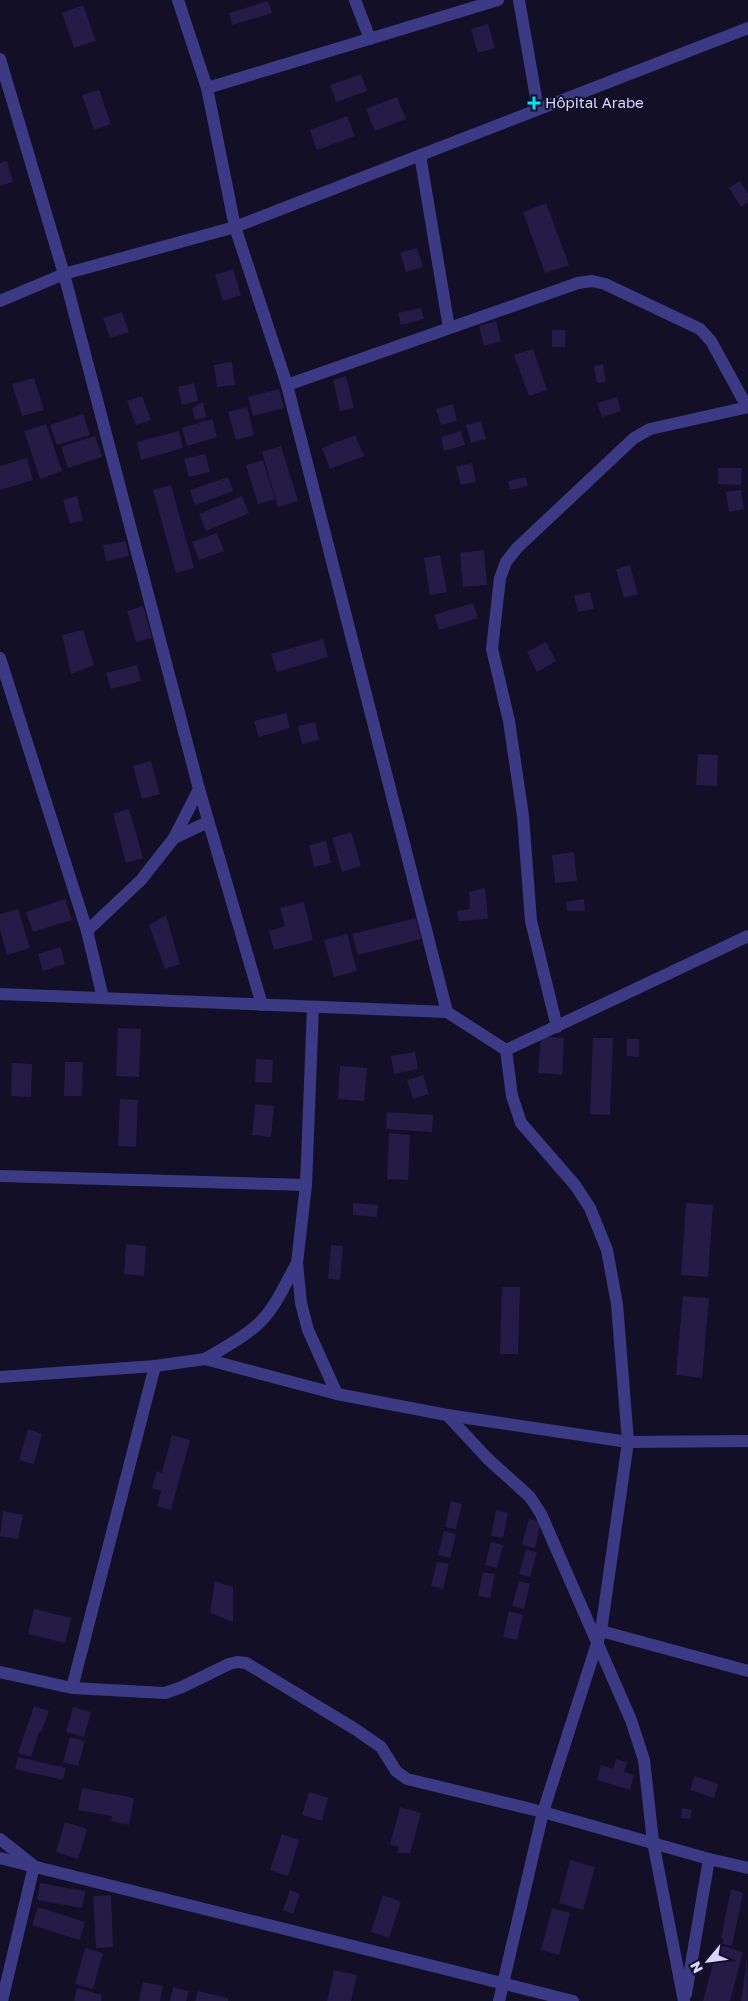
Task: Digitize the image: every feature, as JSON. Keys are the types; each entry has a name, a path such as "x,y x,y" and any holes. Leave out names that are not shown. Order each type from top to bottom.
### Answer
{"street":[{"path":"178,0 207,88 236,227 287,385 447,1012"},
{"path":"355,0 370,39"},
{"path":"207,88 498,0"},
{"path":"519,0 538,109"},
{"path":"0,300 64,274 236,227 748,28"},
{"path":"0,59 64,274 199,789 262,1005"},
{"path":"420,155 449,328"},
{"path":"287,385 578,283 592,281 605,284 700,329 711,341 748,407 650,429 634,438 516,548 506,562 500,578 492,649 509,721 523,816 530,921 557,1027"},
{"path":"0,658 87,931 103,998"},
{"path":"87,931 141,880 174,838 199,789"},
{"path":"174,838 208,822"},
{"path":"506,1050 748,936"},
{"path":"0,994 447,1012 506,1050 512,1096 521,1123 575,1185 590,1208 606,1250 617,1304 628,1442 601,1631 543,1812 499,2001"},
{"path":"313,1007 306,1185 297,1263 301,1303 308,1330 337,1394"},
{"path":"0,1176 306,1185"},
{"path":"0,1377 155,1366 205,1359 240,1339 258,1324 272,1307 297,1263"},
{"path":"205,1359 337,1394 447,1415 628,1442 748,1441"},
{"path":"72,1688 155,1366"},
{"path":"447,1415 488,1459 530,1497 541,1514 631,1720 644,1760 653,1842 685,2001"},
{"path":"601,1631 748,1671"},
{"path":"0,1672 72,1688 165,1693 182,1687 229,1664 237,1662 246,1663 355,1729 380,1747 396,1771 407,1778 543,1812 709,1859 748,1868"},
{"path":"0,1839 34,1866"},
{"path":"0,1858 573,2001"},
{"path":"685,2001 709,1859"},
{"path":"2,2001 34,1866"}],"building":[{"path":"268,1 272,13 232,25 229,13"},
{"path":"83,5 96,41 74,48 62,13"},
{"path":"488,24 495,48 478,53 471,29"},
{"path":"361,74 367,91 336,102 330,85"},
{"path":"99,90 111,124 94,130 82,95"},
{"path":"397,97 406,119 375,131 366,109"},
{"path":"347,116 355,136 317,150 310,130"},
{"path":"7,161 13,182 0,186 0,163"},
{"path":"740,181 748,194 748,202 741,207 729,188"},
{"path":"546,203 569,265 545,273 523,212"},
{"path":"417,248 423,267 406,272 400,253"},
{"path":"233,269 241,295 223,301 215,275"},
{"path":"421,308 424,319 401,325 398,313"},
{"path":"122,312 129,332 110,338 103,318"},
{"path":"496,321 501,341 484,346 479,326"},
{"path":"552,330 565,330 565,347 552,347"},
{"path":"533,349 547,390 529,396 514,355"},
{"path":"232,362 235,385 217,387 214,365"},
{"path":"603,364 606,382 597,383 594,366"},
{"path":"346,376 354,408 340,411 333,380"},
{"path":"34,378 44,410 22,416 12,384"},
{"path":"194,383 198,401 182,405 178,387"},
{"path":"279,389 284,408 253,416 248,397"},
{"path":"142,396 151,420 136,425 127,401"},
{"path":"617,397 621,411 602,417 597,403"},
{"path":"203,402 206,417 195,420 192,408"},
{"path":"453,404 457,421 441,425 436,409"},
{"path":"247,407 254,435 236,440 228,412"},
{"path":"83,414 90,435 57,445 50,425"},
{"path":"212,419 217,437 187,446 182,428"},
{"path":"481,421 486,439 471,443 466,425"},
{"path":"46,424 62,471 40,479 24,431"},
{"path":"179,431 183,448 141,460 137,442"},
{"path":"461,431 465,445 444,451 441,437"},
{"path":"355,435 364,456 330,469 322,448"},
{"path":"95,436 102,457 68,468 61,447"},
{"path":"281,446 298,501 278,507 262,452"},
{"path":"205,454 210,472 189,477 184,459"},
{"path":"27,458 33,480 0,490 0,466"},
{"path":"263,460 275,499 258,504 246,465"},
{"path":"472,463 476,482 461,485 456,467"},
{"path":"718,468 742,468 741,485 718,484"},
{"path":"228,477 233,491 195,505 190,490"},
{"path":"526,477 528,486 510,490 508,481"},
{"path":"171,485 194,568 176,573 153,490"},
{"path":"741,490 744,509 729,512 726,492"},
{"path":"77,496 83,520 70,524 63,500"},
{"path":"242,496 249,513 206,531 199,514"},
{"path":"217,533 224,551 199,560 192,542"},
{"path":"126,541 129,556 106,561 103,545"},
{"path":"484,550 487,585 463,587 460,553"},
{"path":"440,555 447,592 430,595 424,558"},
{"path":"630,565 638,594 624,598 616,569"},
{"path":"590,592 594,609 578,612 574,596"},
{"path":"473,603 478,618 439,630 434,615"},
{"path":"143,606 152,638 136,642 127,611"},
{"path":"83,630 94,665 71,674 62,635"},
{"path":"323,639 328,657 277,672 271,654"},
{"path":"546,642 556,661 537,672 527,652"},
{"path":"137,665 141,681 111,689 106,673"},
{"path":"286,713 290,728 259,737 254,721"},
{"path":"315,722 319,740 302,744 298,726"},
{"path":"698,754 718,755 717,786 696,785"},
{"path":"151,761 160,794 142,799 133,766"},
{"path":"129,809 143,858 126,863 113,814"},
{"path":"351,832 361,866 342,872 332,838"},
{"path":"326,841 331,863 314,867 309,845"},
{"path":"574,852 577,881 555,883 552,855"},
{"path":"485,888 488,919 459,921 457,911 470,909 469,892"},
{"path":"65,899 72,920 33,932 26,912"},
{"path":"584,899 585,911 567,911 566,902"},
{"path":"304,902 313,940 274,950 269,931 285,926 280,908"},
{"path":"18,909 30,948 7,955 0,930 0,914"},
{"path":"166,915 180,964 165,969 149,925"},
{"path":"416,918 421,939 358,955 352,934"},
{"path":"347,934 357,971 334,977 324,940"},
{"path":"60,947 65,964 43,971 38,954"},
{"path":"118,1028 141,1029 139,1077 116,1076"},
{"path":"541,1036 564,1038 562,1075 538,1073"},
{"path":"593,1038 613,1038 610,1115 590,1114"},
{"path":"627,1039 639,1039 639,1057 627,1056"},
{"path":"415,1052 418,1069 394,1074 391,1056"},
{"path":"256,1059 273,1060 272,1083 255,1082"},
{"path":"65,1062 83,1062 82,1096 64,1096"},
{"path":"12,1063 32,1064 31,1097 11,1096"},
{"path":"340,1066 367,1068 364,1101 338,1099"},
{"path":"423,1075 429,1094 413,1099 407,1080"},
{"path":"120,1099 138,1100 136,1147 118,1146"},
{"path":"255,1104 274,1106 271,1137 252,1135"},
{"path":"387,1112 433,1115 432,1132 386,1129"},
{"path":"389,1133 410,1135 408,1180 387,1179"},
{"path":"353,1203 378,1205 377,1217 353,1215"},
{"path":"686,1203 713,1205 708,1277 681,1275"},
{"path":"126,1244 146,1246 144,1276 124,1274"},
{"path":"331,1245 343,1246 340,1280 328,1279"},
{"path":"502,1287 520,1287 518,1354 500,1354"},
{"path":"683,1296 709,1298 702,1378 676,1375"},
{"path":"28,1429 42,1434 34,1464 19,1460"},
{"path":"172,1435 190,1440 171,1510 157,1506 161,1491 152,1488 157,1471 162,1473"},
{"path":"451,1501 462,1504 456,1529 445,1527"},
{"path":"496,1510 508,1513 503,1538 491,1536"},
{"path":"3,1511 23,1515 18,1539 0,1536"},
{"path":"529,1519 541,1522 535,1548 522,1545"},
{"path":"444,1531 456,1534 450,1558 438,1555"},
{"path":"491,1542 503,1545 497,1568 485,1565"},
{"path":"526,1549 537,1553 530,1577 519,1574"},
{"path":"437,1562 449,1564 443,1589 431,1586"},
{"path":"483,1572 495,1574 490,1598 478,1596"},
{"path":"215,1581 233,1587 233,1622 210,1613"},
{"path":"519,1581 530,1584 524,1609 512,1606"},
{"path":"34,1609 71,1618 65,1643 28,1634"},
{"path":"509,1611 523,1615 517,1640 503,1637"},
{"path":"34,1706 49,1711 41,1732 39,1732 31,1757 18,1753"},
{"path":"73,1707 91,1712 84,1737 66,1732"},
{"path":"70,1737 85,1741 78,1766 63,1762"},
{"path":"18,1757 66,1768 63,1780 15,1769"},
{"path":"616,1759 627,1762 624,1772 634,1775 630,1790 597,1780 601,1765 613,1769"},
{"path":"695,1776 718,1784 714,1798 690,1790"},
{"path":"82,1788 134,1798 129,1825 111,1821 112,1816 78,1810"},
{"path":"309,1792 328,1798 322,1821 302,1815"},
{"path":"400,1807 421,1813 410,1853 397,1853 399,1847 390,1844"},
{"path":"682,1808 692,1810 690,1819 681,1818"},
{"path":"65,1822 87,1829 78,1859 56,1852"},
{"path":"282,1834 299,1840 288,1876 270,1870"},
{"path":"570,1860 595,1867 583,1910 559,1903"},
{"path":"40,1883 85,1891 82,1908 37,1900"},
{"path":"731,1889 743,1893 732,1946 720,1943"},
{"path":"290,1890 300,1894 293,1914 283,1910"},
{"path":"111,1895 113,1947 96,1948 93,1896"},
{"path":"383,1895 401,1902 389,1938 371,1932"},
{"path":"38,1907 85,1922 80,1940 32,1925"},
{"path":"552,1908 570,1913 559,1955 541,1950"},
{"path":"718,1945 743,1952 730,2001 703,2001"},
{"path":"85,1948 103,1953 93,1989 75,1984"},
{"path":"747,1957 748,2001 741,2001"},
{"path":"334,1970 357,1975 351,2001 327,2001"},
{"path":"143,1982 163,1986 160,2001 139,2001"},
{"path":"173,1987 189,1991 186,2001 170,2001"},
{"path":"77,1988 102,1995 101,2001 74,2001"},
{"path":"198,1991 228,1998 228,2001 195,2001"}],"place":[{"name":"Hôpital Arabe","path":"534,103"}]}
